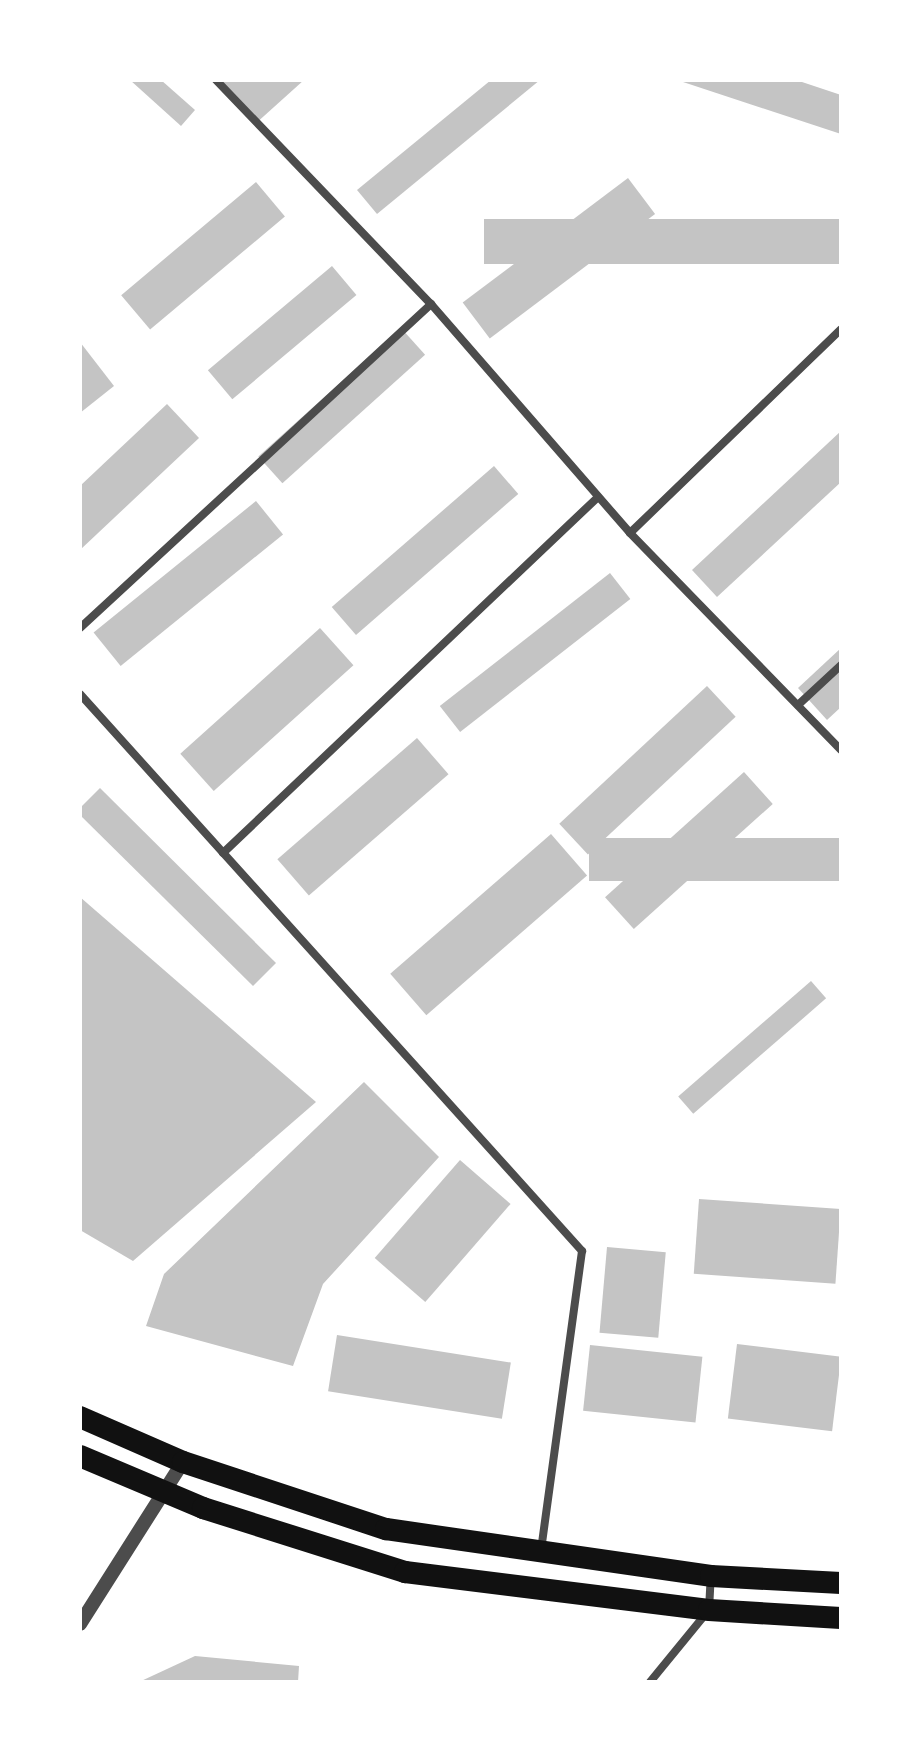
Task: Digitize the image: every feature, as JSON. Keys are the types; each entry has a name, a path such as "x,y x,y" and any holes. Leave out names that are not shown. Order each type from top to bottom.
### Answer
{"highway":[{"path":"80,1417 183,1462 386,1529 711,1576 841,1583"},
{"path":"80,1456 165,1493 405,1572 709,1610 841,1618"}],"street":[{"path":"216,80 431,304 630,533 841,750"},
{"path":"80,628 431,304"},
{"path":"630,533 841,329"},
{"path":"223,853 598,497"},
{"path":"798,705 841,665"},
{"path":"80,694 582,1251 541,1553"},
{"path":"80,1624 183,1462"},
{"path":"650,1682 709,1610 711,1576"}],"building":[{"path":"130,80 161,80 195,110 181,126"},
{"path":"220,80 304,80 254,125"},
{"path":"491,80 540,80 377,214 357,190"},
{"path":"796,80 841,95 841,134 680,81"},
{"path":"628,178 655,214 490,339 463,303"},
{"path":"256,182 285,216 150,330 121,295"},
{"path":"484,219 841,219 841,264 484,264"},
{"path":"332,266 356,295 232,399 208,370"},
{"path":"401,328 425,355 282,483 258,456"},
{"path":"80,342 114,386 80,413"},
{"path":"167,404 199,438 80,550 80,486"},
{"path":"841,431 841,482 717,597 692,570"},
{"path":"494,466 518,494 356,635 332,607"},
{"path":"256,501 283,534 121,666 94,633"},
{"path":"610,573 630,599 460,732 440,706"},
{"path":"320,628 353,665 214,791 180,754"},
{"path":"841,648 841,707 827,720 798,688"},
{"path":"707,686 736,717 588,854 559,824"},
{"path":"417,738 448,774 309,896 277,859"},
{"path":"744,772 773,804 634,929 605,897"},
{"path":"100,788 276,963 253,986 80,815 80,808"},
{"path":"551,834 587,876 426,1015 390,974"},
{"path":"589,838 841,838 841,881 589,881"},
{"path":"80,897 316,1102 133,1261 80,1230"},
{"path":"811,981 826,998 693,1114 678,1096"},
{"path":"364,1082 439,1157 323,1284 293,1366 146,1326 164,1274"},
{"path":"460,1160 511,1204 425,1302 375,1258"},
{"path":"699,1199 841,1209 835,1284 694,1274"},
{"path":"607,1247 666,1252 658,1338 600,1333"},
{"path":"337,1335 511,1363 502,1419 328,1391"},
{"path":"737,1344 841,1357 832,1431 728,1418"},
{"path":"590,1345 702,1357 695,1422 583,1411"},
{"path":"195,1656 299,1666 298,1682 139,1682"}]}
